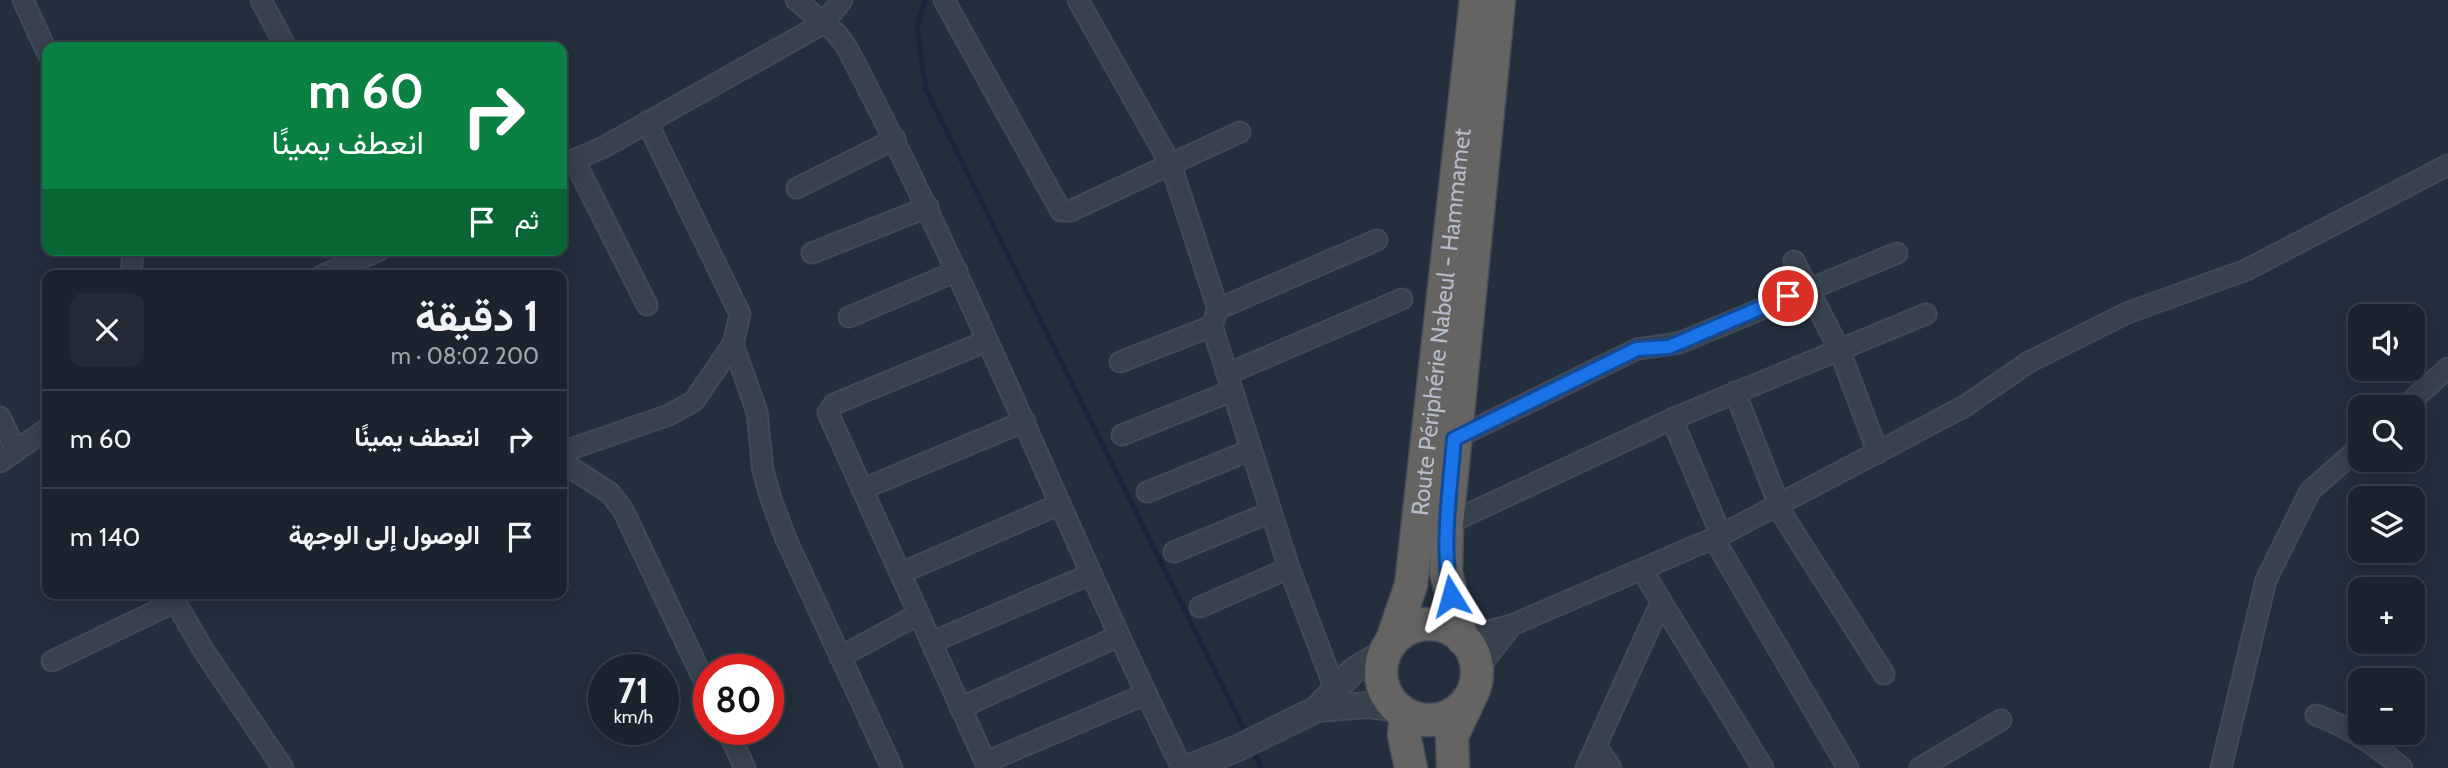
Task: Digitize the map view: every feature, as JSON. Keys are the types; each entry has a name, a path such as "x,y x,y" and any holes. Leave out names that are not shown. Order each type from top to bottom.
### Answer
{"highway":[{"name":"Route Périphérie Nabeul - Hammamet","path":"1388,647 1411,584 1476,0"},
{"name":"Route Périphérie Nabeul - Hammamet","path":"1462,638 1446,572 1447,524 1499,0"},
{"path":"1453,768 1452,736 1474,682 1475,659 1462,638 1448,629 1433,625 1417,626 1402,632 1388,647 1381,666 1382,682 1387,696 1401,712 1421,720 1451,715 1474,682"},
{"path":"1401,712 1411,768"}],"street":[{"path":"23,0 42,42"},
{"path":"261,0 283,42"},
{"path":"796,0 846,46 895,139 957,271 1119,636 1184,768 1236,749 1317,709 1336,692 1353,671 1388,647"},
{"path":"647,305 568,162 647,122 824,23 842,0"},
{"path":"944,0 1061,211 1070,211 1240,132"},
{"path":"1078,0 1171,164 1215,317 1230,383 1289,568 1336,692"},
{"path":"567,450 669,415 694,401 733,344 740,314 647,122"},
{"path":"797,188 895,139"},
{"path":"1462,638 1512,625 1718,537 1965,406 2029,362 2127,313 2246,270 2448,165"},
{"path":"812,253 928,207"},
{"path":"1120,362 1377,240"},
{"path":"1454,439 1637,349 1679,343 1810,286 1897,253"},
{"path":"334,270 366,256"},
{"path":"1794,261 1810,286 1839,349 1878,453"},
{"path":"849,317 957,271"},
{"path":"1122,435 1402,299"},
{"path":"1447,524 1672,419 1926,314"},
{"path":"987,341 829,407 830,418 960,708 987,765 1146,694"},
{"path":"733,344 757,412 764,471 771,499 786,539 892,768"},
{"path":"2418,395 2448,368"},
{"path":"1735,392 1778,505 1884,674"},
{"path":"0,418 8,456 42,432"},
{"path":"1672,419 1718,537 1848,768"},
{"path":"863,489 1024,421"},
{"path":"1147,492 1251,450"},
{"path":"2221,768 2266,580 2310,491 2348,457"},
{"path":"567,465 611,493 623,510 693,657"},
{"path":"901,573 1060,504"},
{"path":"1174,552 1271,512"},
{"path":"1199,607 1289,568"},
{"path":"1642,570 1763,768"},
{"path":"932,642 1091,573"},
{"path":"52,661 167,599"},
{"path":"175,599 283,768"},
{"path":"1586,768 1661,602"},
{"path":"840,657 919,614"},
{"path":"1474,682 1512,625"},
{"path":"960,708 1119,636"},
{"path":"1317,709 1368,705 1401,712"},
{"path":"2316,715 2343,725 2383,751 2402,768"},
{"path":"1920,768 2001,720"},
{"path":"734,745 745,768"},
{"path":"1596,746 1611,768"}],"waterway":[{"path":"925,0 917,27 926,90 1247,735"},
{"path":"1252,747 1261,768"}],"route":[{"path":"1451,596 1446,572 1454,439 1581,379 1637,349 1669,347 1788,296"}]}
